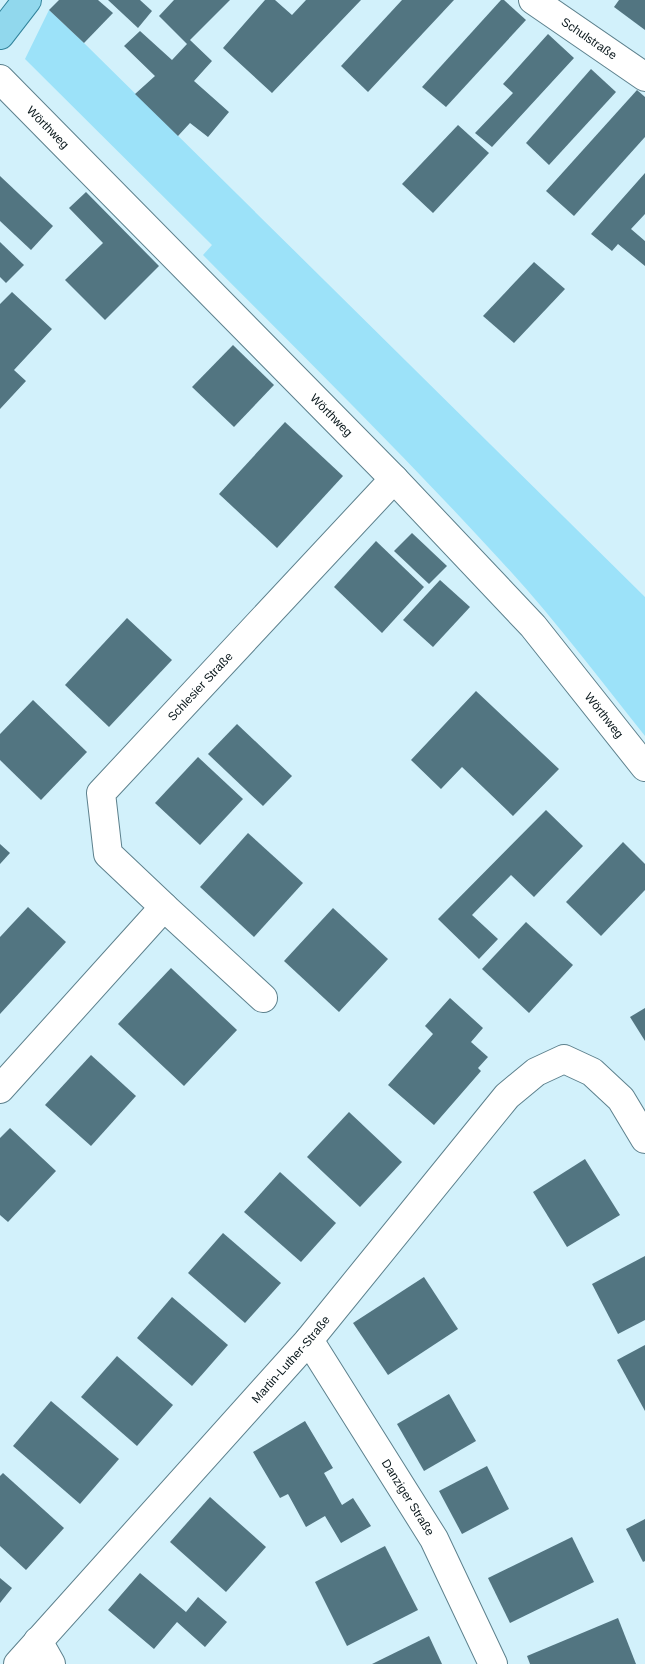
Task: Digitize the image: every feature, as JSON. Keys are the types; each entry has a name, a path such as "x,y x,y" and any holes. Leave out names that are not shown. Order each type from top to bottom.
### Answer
{"main road":[{"path":"0,35 27,0"}],"street":[{"name":"Schulstraße","path":"536,1 645,77"},
{"name":"Wörthweg","path":"0,78 394,479 532,626 645,768"},
{"name":"Schlesier Straße","path":"262,998 108,854 101,793 394,479"},
{"path":"0,1089 164,907"},
{"name":"Martin-Luther-Straße","path":"18,1664 45,1653 309,1340 507,1096 536,1072 564,1059 592,1072 621,1099 645,1140"},
{"name":"Danziger Straße","path":"309,1340 434,1539 493,1664"}],"shaded area":[{"path":"49,10 645,597 645,736 557,625 501,561 391,445 203,255 212,245 25,59"}],"building":[{"path":"59,0 98,0 113,13 84,43 49,10"},
{"path":"108,0 140,0 152,11 138,28"},
{"path":"174,0 230,0 190,40 212,61 194,81 229,112 208,137 190,123 178,136 135,94 155,76 124,46 140,31 172,60 187,44 159,16"},
{"path":"265,0 275,0 292,15 306,0 361,0 272,93 223,48"},
{"path":"402,0 454,0 368,92 341,66"},
{"path":"501,0 504,0 526,20 446,107 422,87"},
{"path":"619,0 645,0 645,30 614,7"},
{"path":"548,34 574,58 492,147 475,133 513,93 503,84"},
{"path":"591,69 616,92 549,165 526,143"},
{"path":"637,90 645,97 645,137 574,216 546,191"},
{"path":"458,125 489,153 433,213 402,184"},
{"path":"645,173 645,214 631,229 645,241 645,266 618,244 612,251 591,234"},
{"path":"0,176 53,226 31,250 0,221"},
{"path":"86,192 159,266 105,320 65,280 103,243 69,208"},
{"path":"0,242 24,265 6,283 0,277"},
{"path":"534,262 565,289 514,343 483,316"},
{"path":"12,292 52,329 14,370 26,381 0,409 0,304"},
{"path":"233,345 274,385 234,427 192,387"},
{"path":"285,422 343,476 277,548 219,494"},
{"path":"412,533 447,566 429,584 394,551"},
{"path":"376,541 424,587 382,633 334,587"},
{"path":"440,580 470,607 433,647 403,620"},
{"path":"127,618 172,660 109,727 65,685"},
{"path":"476,691 559,769 513,816 462,767 441,789 411,760"},
{"path":"33,700 87,752 41,800 0,760 0,734"},
{"path":"237,724 292,776 263,806 208,754"},
{"path":"198,757 243,799 200,845 155,803"},
{"path":"546,810 583,846 534,897 511,875 472,915 498,939 479,959 438,919"},
{"path":"248,833 303,883 254,937 200,887"},
{"path":"623,842 645,864 645,890 601,936 566,902"},
{"path":"0,844 10,853 0,864"},
{"path":"28,907 66,942 0,1014 0,937"},
{"path":"333,908 388,959 339,1012 284,961"},
{"path":"526,922 573,965 529,1013 482,969"},
{"path":"171,968 237,1030 184,1086 118,1024"},
{"path":"450,998 483,1028 471,1042 488,1057 478,1068 481,1071 434,1125 388,1085 433,1034 425,1026"},
{"path":"645,1008 645,1041 630,1017"},
{"path":"91,1055 136,1096 91,1146 45,1105"},
{"path":"349,1112 402,1162 360,1207 307,1157"},
{"path":"10,1128 56,1171 8,1222 0,1215 0,1138"},
{"path":"585,1159 620,1215 567,1247 533,1192"},
{"path":"280,1172 336,1223 301,1262 244,1212"},
{"path":"223,1233 281,1283 245,1323 188,1273"},
{"path":"645,1256 645,1320 618,1334 592,1284"},
{"path":"424,1277 458,1329 388,1375 353,1323"},
{"path":"172,1297 228,1345 192,1386 137,1338"},
{"path":"645,1345 645,1411 617,1360"},
{"path":"117,1356 173,1405 137,1446 81,1397"},
{"path":"449,1394 476,1441 424,1471 397,1424"},
{"path":"51,1401 119,1459 80,1504 13,1446"},
{"path":"305,1421 333,1468 324,1473 342,1505 353,1498 371,1526 341,1543 325,1516 306,1527 288,1494 280,1498 253,1452"},
{"path":"487,1466 509,1509 462,1534 439,1491"},
{"path":"3,1473 64,1528 26,1570 0,1546 0,1476"},
{"path":"210,1497 266,1547 226,1592 170,1542"},
{"path":"645,1519 645,1561 643,1562 626,1529"},
{"path":"572,1537 594,1582 510,1623 488,1578"},
{"path":"385,1546 418,1610 347,1646 315,1582"},
{"path":"140,1573 186,1612 198,1597 227,1622 205,1647 177,1622 154,1649 108,1610"},
{"path":"0,1578 12,1588 0,1603"},
{"path":"618,1618 636,1664 530,1664 527,1656"},
{"path":"429,1636 442,1664 372,1664"}]}
